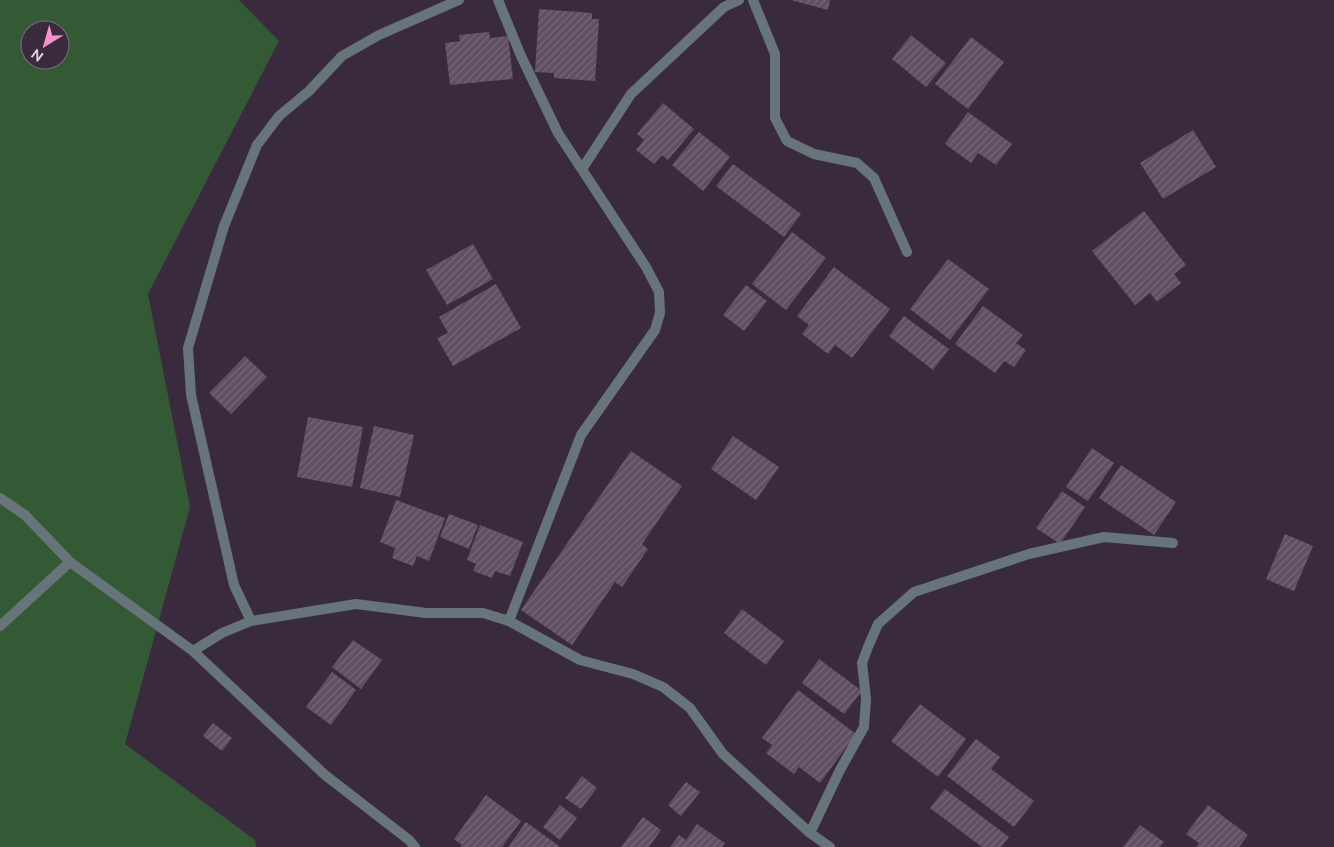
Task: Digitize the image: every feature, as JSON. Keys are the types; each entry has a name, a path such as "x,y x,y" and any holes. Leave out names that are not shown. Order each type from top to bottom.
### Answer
{"street":[{"path":"252,621 234,585 190,395 188,348 224,226 257,145 279,116 309,91 342,56 379,35 460,0"},
{"path":"498,0 521,56 558,133 646,267 659,292 660,313 655,330 602,402 581,435 509,621"},
{"path":"582,169 631,94 724,6 739,0"},
{"path":"754,0 775,54 775,118 787,141 814,154 857,163 874,178 907,252"},
{"path":"0,498 25,515 70,562 192,651 325,776 409,840 415,847"},
{"path":"810,833 840,770 864,727 866,699 862,663 868,646 878,624 914,592 1029,554 1104,537 1173,543"},
{"path":"0,626 70,562"},
{"path":"192,651 222,633 252,621 356,604 426,613 483,613 509,621 580,660 634,674 663,687 690,708 723,754 810,833 830,847"}],"green space":[{"path":"0,0 239,0 279,41 148,294 190,507 125,744 255,840 256,847 0,847"}],"building":[{"path":"791,0 830,0 828,10"},
{"path":"539,9 592,13 592,19 599,19 595,81 554,78 554,73 535,72"},
{"path":"489,32 490,38 508,36 513,79 450,85 445,43 460,41 459,35"},
{"path":"911,35 946,63 926,87 892,59"},
{"path":"971,37 1004,62 968,109 935,84"},
{"path":"663,103 694,129 668,160 662,155 654,164 636,150 644,140 637,134"},
{"path":"968,112 1012,144 996,165 978,153 971,163 945,144"},
{"path":"1193,130 1216,167 1163,199 1140,163"},
{"path":"699,132 730,157 703,191 672,165"},
{"path":"733,164 801,214 784,237 716,186"},
{"path":"1144,211 1186,265 1174,274 1181,283 1157,302 1150,293 1135,305 1092,251"},
{"path":"792,232 826,258 786,310 752,284"},
{"path":"473,244 493,279 447,305 426,270"},
{"path":"948,259 989,289 950,340 910,309"},
{"path":"834,267 890,309 852,358 835,345 828,354 802,334 809,325 797,316"},
{"path":"496,284 521,328 453,366 437,338 448,333 439,317"},
{"path":"746,285 767,301 744,331 723,315"},
{"path":"983,306 1023,335 1016,343 1026,350 1014,367 1004,361 995,373 955,344"},
{"path":"904,316 949,349 933,370 889,336"},
{"path":"245,356 267,377 231,414 209,393"},
{"path":"308,417 363,427 352,487 297,477"},
{"path":"374,426 414,435 400,497 360,488"},
{"path":"733,436 779,467 756,500 711,469"},
{"path":"1092,448 1114,463 1088,501 1066,487"},
{"path":"631,451 682,486 642,544 648,549 622,587 615,582 572,645 521,610"},
{"path":"1121,465 1176,502 1154,535 1099,498"},
{"path":"1062,491 1085,507 1060,544 1036,528"},
{"path":"396,500 445,518 429,561 417,556 413,566 392,558 395,548 380,542"},
{"path":"449,514 478,525 469,549 440,537"},
{"path":"480,525 523,542 510,576 495,571 492,578 473,571 476,564 467,560"},
{"path":"1285,534 1313,546 1294,591 1266,579"},
{"path":"742,609 784,641 766,665 724,633"},
{"path":"353,640 382,660 361,689 332,667"},
{"path":"819,659 862,691 844,714 802,683"},
{"path":"332,672 356,690 331,725 306,707"},
{"path":"798,690 856,734 820,783 799,767 794,774 766,753 772,745 762,738"},
{"path":"920,704 966,739 938,777 891,741"},
{"path":"213,723 232,738 222,751 203,736"},
{"path":"976,739 1000,757 991,769 1034,801 1014,827 947,776"},
{"path":"582,776 597,788 581,809 565,798"},
{"path":"686,782 700,792 681,816 668,805"},
{"path":"945,789 1009,837 1001,847 982,847 930,808"},
{"path":"486,795 521,821 502,847 460,847 462,845 454,839"},
{"path":"560,805 577,818 560,840 543,827"},
{"path":"1208,805 1248,835 1239,847 1196,847 1199,843 1186,834"},
{"path":"643,817 661,830 649,847 621,847"},
{"path":"526,822 559,846 508,847"},
{"path":"697,824 725,843 722,847 670,847 679,835 686,840"},
{"path":"1140,825 1164,842 1160,847 1123,847"}]}
